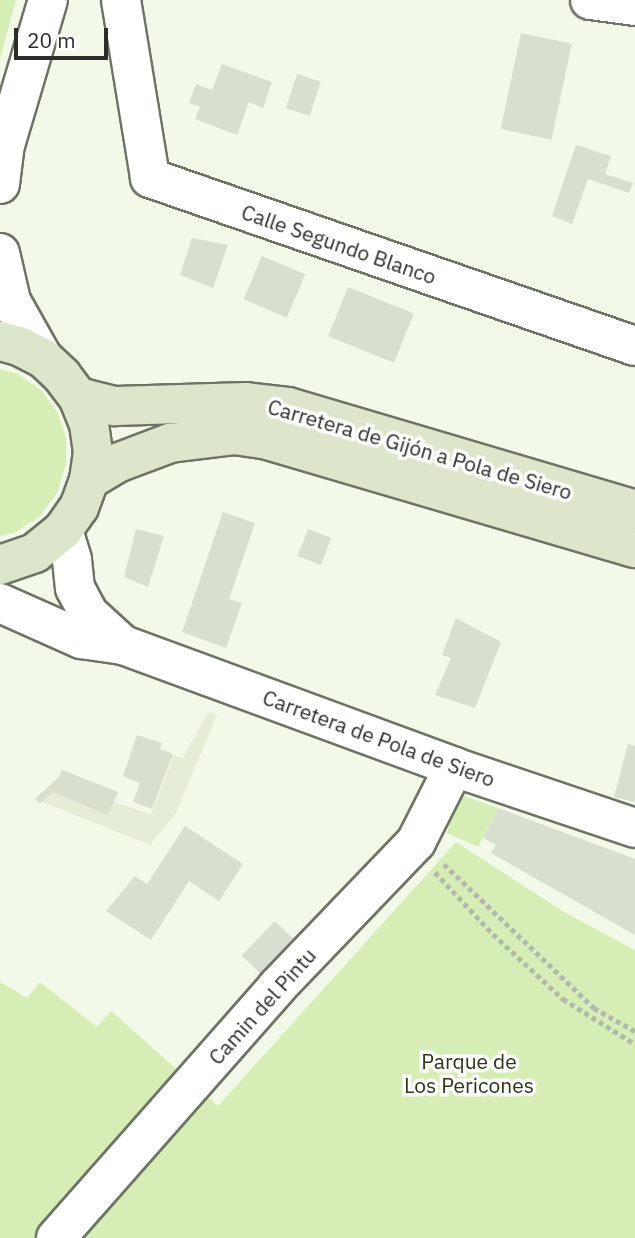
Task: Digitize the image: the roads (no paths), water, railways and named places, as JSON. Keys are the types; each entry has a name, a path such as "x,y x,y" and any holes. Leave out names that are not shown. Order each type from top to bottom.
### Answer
{"main road":[{"path":"0,341 19,345 43,358 62,376 78,397 89,424 93,452 89,480 79,507 63,530 34,553 0,565"},
{"name":"Carretera de Gijón a Pola de Siero","path":"78,397 115,406 246,402 288,407 635,510"},
{"name":"Carretera de Gijón a Pola de Siero","path":"89,480 117,463 170,443 200,437 244,436 264,439 635,548"}],"street":[{"path":"0,184 5,145 48,0"},
{"name":"Calle Segundo Blanco","path":"121,0 150,178 635,346"},
{"path":"590,0 635,6"},
{"path":"0,253 10,301 43,358"},
{"name":"Carretera de Pola de Siero","path":"63,530 72,560 75,588 89,614 124,645"},
{"name":"Carretera de Pola de Siero","path":"0,603 80,639 124,645 454,766 635,828"},
{"name":"Camin del Pintu","path":"56,1238 277,988 416,842 454,766"}],"park label":[{"name":"Parque de Los Pericones","path":"469,1073"}]}
